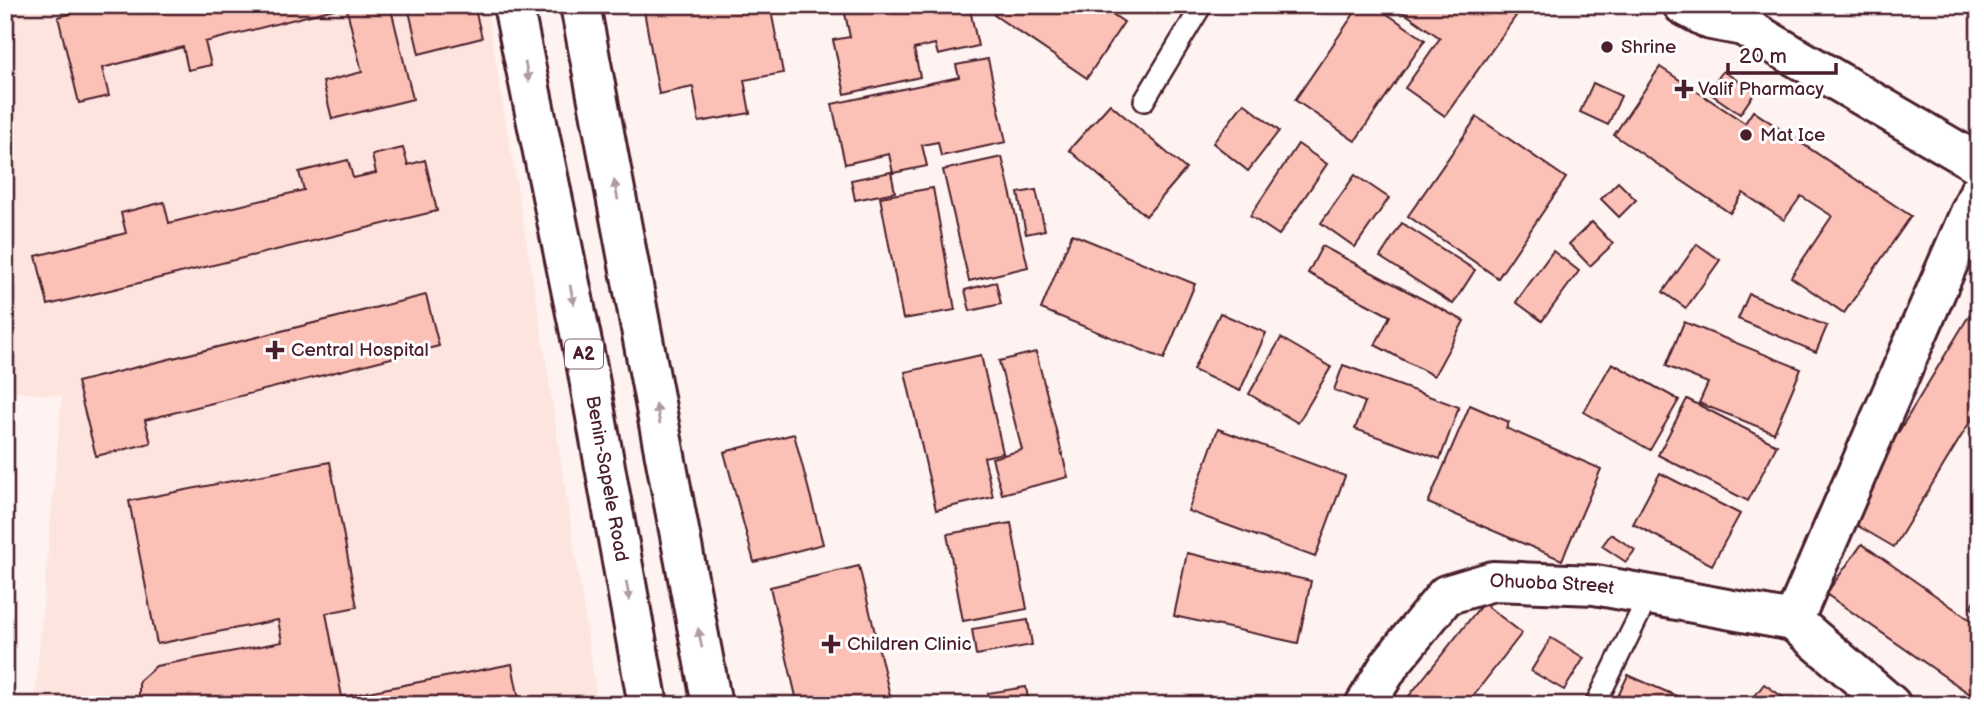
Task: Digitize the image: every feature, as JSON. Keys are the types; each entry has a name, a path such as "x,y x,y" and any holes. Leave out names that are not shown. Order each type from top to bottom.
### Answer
{"main road":[{"name":"Benin-Sapele Road","path":"513,5 587,367 648,705"},
{"path":"580,5 712,705"},
{"path":"1683,5 1711,20 1749,15 1979,164"},
{"path":"1793,621 1979,192"},
{"name":"Ohuoba Street","path":"1365,705 1390,664 1446,595 1493,581 1595,584 1793,621 1891,705"}],"lane":[{"path":"1144,101 1202,5"},
{"path":"1595,705 1649,594"}],"shaded area":[{"name":"Central Hospital","path":"5,5 486,5 538,309 598,705 34,705 62,396 5,391"}],"building":[{"path":"104,5 390,5 413,99 332,119 323,82 362,72 346,6 205,42 211,65 188,70 183,47 102,68 109,96 79,103 58,17"},
{"path":"430,5 474,5 482,38 419,54 409,11"},
{"path":"643,5 770,5 783,73 744,80 750,113 699,122 693,87 659,94"},
{"path":"862,5 969,5 978,46 938,55 935,44 914,49 920,77 845,94 833,40 850,37 844,9"},
{"path":"1001,5 1099,5 1124,22 1087,78 994,15"},
{"path":"1360,5 1374,5 1425,40 1355,141 1295,100"},
{"path":"1393,5 1501,5 1516,16 1445,116 1405,88 1440,38"},
{"path":"988,59 1006,142 941,156 938,142 922,145 927,166 893,173 889,154 845,164 832,104 959,77 956,65"},
{"path":"1660,67 1745,123 1753,111 1911,216 1844,313 1791,277 1832,216 1801,196 1784,220 1743,193 1730,213 1614,135"},
{"path":"1723,71 1755,92 1740,114 1708,92"},
{"path":"1593,83 1621,96 1608,125 1580,112"},
{"path":"1244,103 1279,131 1248,171 1213,143"},
{"path":"1110,104 1186,169 1146,216 1069,150"},
{"path":"1477,117 1566,178 1498,278 1408,216"},
{"path":"1298,144 1327,164 1279,235 1250,216"},
{"path":"403,148 408,165 425,160 437,211 48,305 36,256 126,233 121,213 164,202 169,223 304,190 299,172 348,160 353,178 376,173 372,155"},
{"path":"1002,157 1028,267 969,281 943,170"},
{"path":"891,172 895,192 855,200 851,180"},
{"path":"1355,175 1389,198 1355,247 1321,223"},
{"path":"1618,182 1636,200 1619,217 1601,199"},
{"path":"933,188 955,310 903,319 880,197"},
{"path":"1036,190 1045,230 1026,234 1018,193"},
{"path":"1592,222 1613,244 1590,266 1569,244"},
{"path":"1402,223 1475,270 1453,304 1380,257"},
{"path":"1072,234 1195,284 1164,359 1041,309"},
{"path":"1697,244 1720,260 1686,308 1663,292"},
{"path":"1322,246 1464,321 1434,376 1375,345 1390,316 1308,273"},
{"path":"1553,251 1579,271 1542,321 1516,302"},
{"path":"996,282 1001,304 970,311 965,290"},
{"path":"1749,294 1827,326 1816,352 1738,319"},
{"path":"426,295 439,346 145,420 151,443 96,456 77,382"},
{"path":"1979,299 1979,407 1894,547 1846,519"},
{"path":"1220,313 1266,333 1240,391 1193,370"},
{"path":"1684,322 1801,369 1774,433 1699,403 1708,383 1666,366"},
{"path":"1281,338 1331,367 1298,423 1249,394"},
{"path":"1036,352 1068,477 1002,494 992,458 1022,450 999,361"},
{"path":"981,355 1003,453 984,457 993,497 936,510 905,372"},
{"path":"1612,363 1679,400 1650,450 1584,412"},
{"path":"1343,365 1459,407 1440,459 1355,429 1365,402 1334,390"},
{"path":"1687,399 1777,445 1748,501 1658,455"},
{"path":"1470,405 1509,422 1506,428 1601,469 1562,560 1428,503"},
{"path":"1218,429 1345,476 1315,557 1188,511"},
{"path":"794,434 823,544 754,562 724,452"},
{"path":"330,462 357,607 326,613 342,697 512,664 520,705 139,705 139,681 156,666 282,642 278,620 157,644 129,501"},
{"path":"1660,473 1740,514 1712,565 1633,524"},
{"path":"1011,523 1027,609 963,621 947,534"},
{"path":"1611,534 1635,550 1626,562 1602,546"},
{"path":"1862,544 1979,626 1979,681 1970,694 1826,594"},
{"path":"1187,553 1311,581 1298,643 1174,616"},
{"name":"Children Clinic","path":"859,566 891,700 872,705 798,705 770,587"},
{"path":"1979,593 1979,612 1970,607"},
{"path":"1483,603 1522,633 1466,705 1402,705"},
{"path":"1028,620 1032,645 976,655 972,629"},
{"path":"1551,638 1584,658 1564,690 1531,671"},
{"path":"1628,675 1697,705 1614,705"},
{"path":"1764,684 1793,704 1793,705 1748,705"},
{"path":"1026,687 1029,705 990,705 988,693"}],"place":[{"name":"Shrine","path":"1607,47"},
{"name":"Valif Pharmacy","path":"1684,89"},
{"name":"Mat Ice","path":"1746,135"},
{"name":"Central Hospital","path":"275,350"},
{"name":"Children Clinic","path":"831,644"}]}
